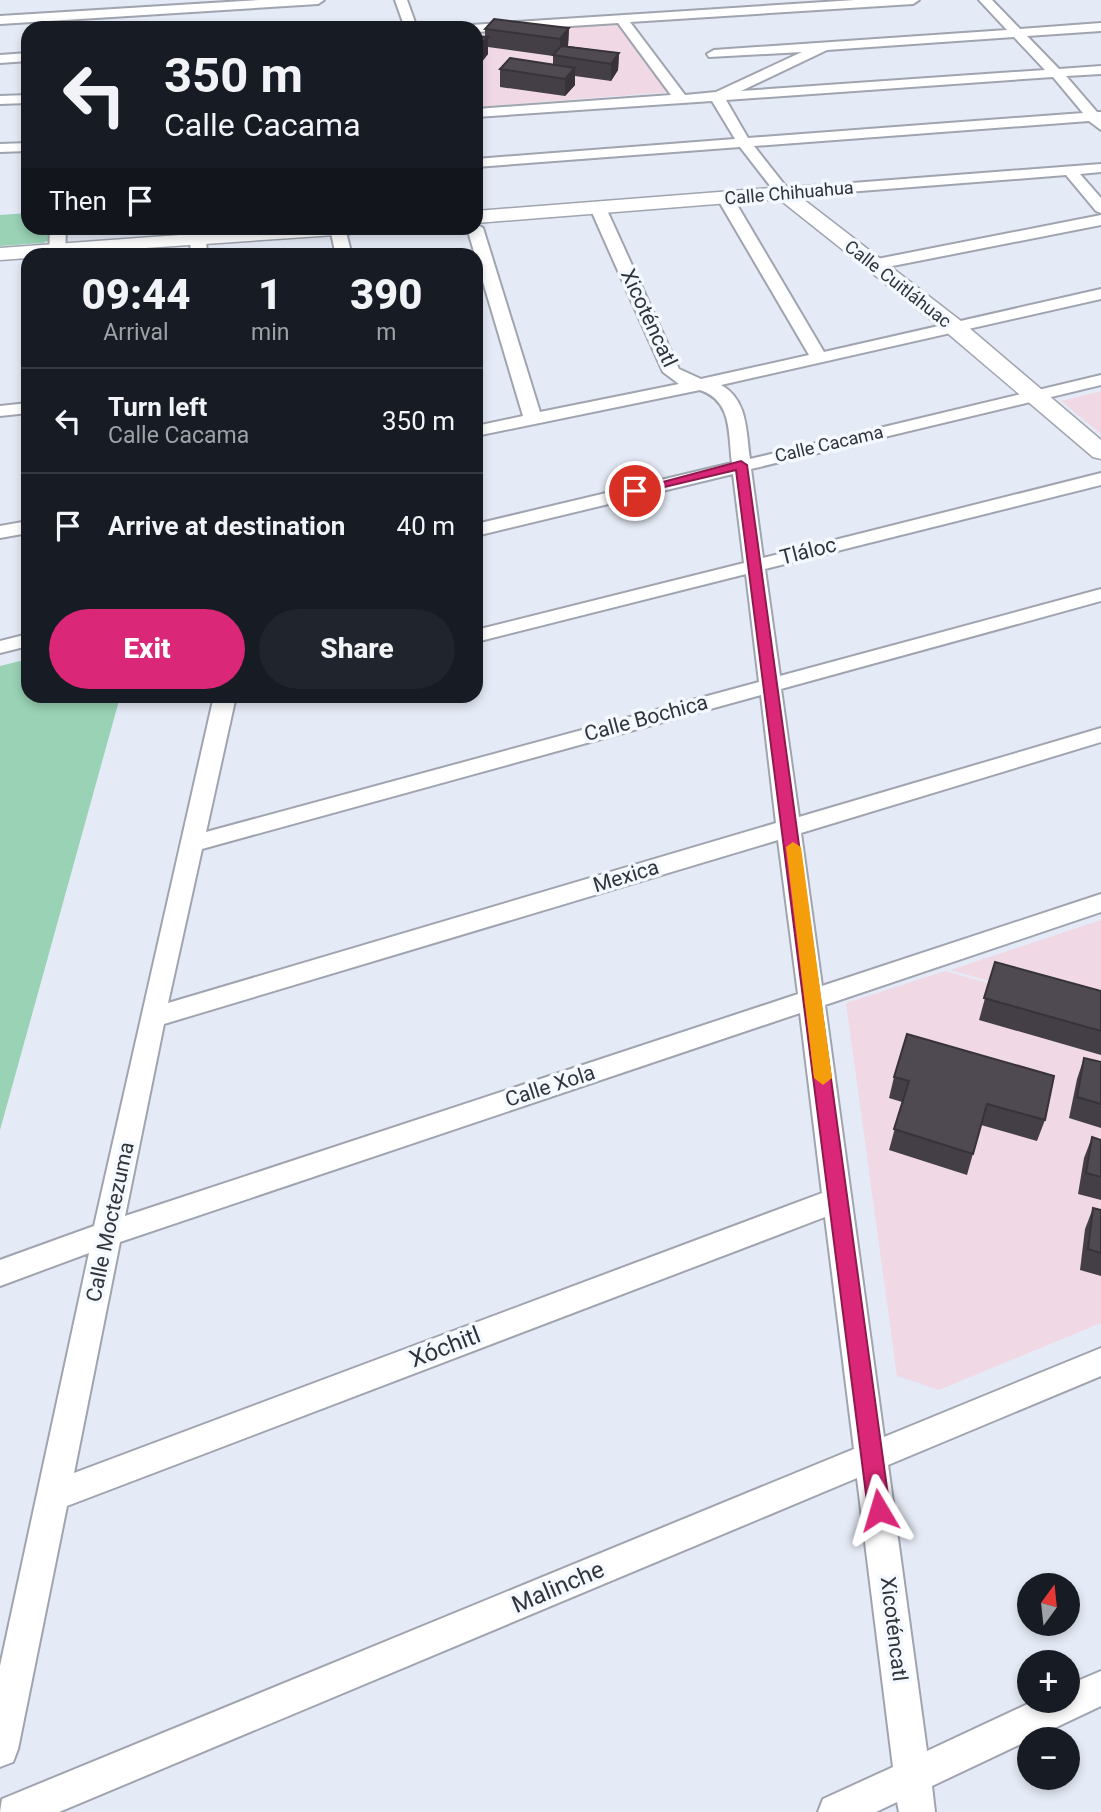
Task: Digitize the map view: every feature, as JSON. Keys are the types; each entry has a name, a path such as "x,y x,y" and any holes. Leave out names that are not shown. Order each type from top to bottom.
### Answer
{"street":[{"path":"67,21 69,0"},
{"path":"78,21 318,0"},
{"path":"401,0 408,21"},
{"path":"483,28 914,0"},
{"path":"985,0 1098,120"},
{"path":"0,20 34,21"},
{"path":"622,20 681,99"},
{"path":"714,54 1101,27"},
{"path":"717,97 825,46"},
{"path":"0,59 21,58"},
{"path":"483,113 1101,69"},
{"name":"Calle Cuitláhuac","path":"717,97 744,143 783,193 953,326 1101,452"},
{"path":"0,100 21,99"},
{"path":"483,162 1098,120"},
{"path":"0,148 21,147"},
{"name":"Calle Chihuahua","path":"483,216 1101,168"},
{"path":"1069,170 1101,208"},
{"path":"725,198 818,356"},
{"name":"Xicoténcatl","path":"598,208 672,372 680,378 719,389 734,408 791,827 917,1812"},
{"path":"872,265 1101,219"},
{"path":"171,248 199,247 287,235"},
{"path":"0,254 21,253"},
{"path":"483,254 533,419"},
{"path":"483,430 703,384 1101,294"},
{"name":"Calle Cacama","path":"483,528 1101,380"},
{"path":"0,411 21,409"},
{"name":"Tláloc","path":"483,634 1101,480"},
{"path":"0,533 21,528"},
{"name":"Calle Bochica","path":"192,844 1101,594"},
{"path":"0,648 21,642"},
{"name":"Calle Moctezuma","path":"0,1749 152,1018 192,844 229,703"},
{"name":"Mexica","path":"152,1018 1101,735"},
{"name":"Calle Xola","path":"0,1273 107,1234 1101,903"},
{"name":"Xóchitl","path":"52,1496 839,1199"},
{"name":"Malinche","path":"15,1812 1101,1362"},
{"path":"836,1812 1101,1688"}],"shaded area":[{"path":"617,22 670,92 483,106 483,31"},
{"path":"1101,391 1101,434 1061,401"},
{"path":"1101,920 1101,1012 950,970"},
{"path":"945,971 1101,1015 1101,1323 939,1390 897,1376 846,1003"}],"green space":[{"path":"21,214 21,235 52,235 52,239 43,243 0,246 0,215"},
{"path":"21,661 21,703 118,703 0,1130 0,666"}],"building":[{"path":"494,19 569,28 560,39 485,29"},
{"path":"561,46 619,53 611,64 553,55"},
{"path":"510,58 575,68 565,79 500,69"},
{"path":"995,962 1101,991 1101,1031 984,998"},
{"path":"907,1034 1054,1076 1045,1120 987,1104 973,1154 894,1129 909,1081 894,1077"},
{"path":"1084,1058 1101,1062 1101,1104 1077,1097"},
{"path":"1092,1137 1101,1140 1101,1177 1086,1173"},
{"path":"1093,1208 1101,1210 1101,1253 1088,1249"}],"slow traffic":[{"path":"793,847 823,1078"}],"route":[{"path":"635,491 741,465 879,1510"}]}
